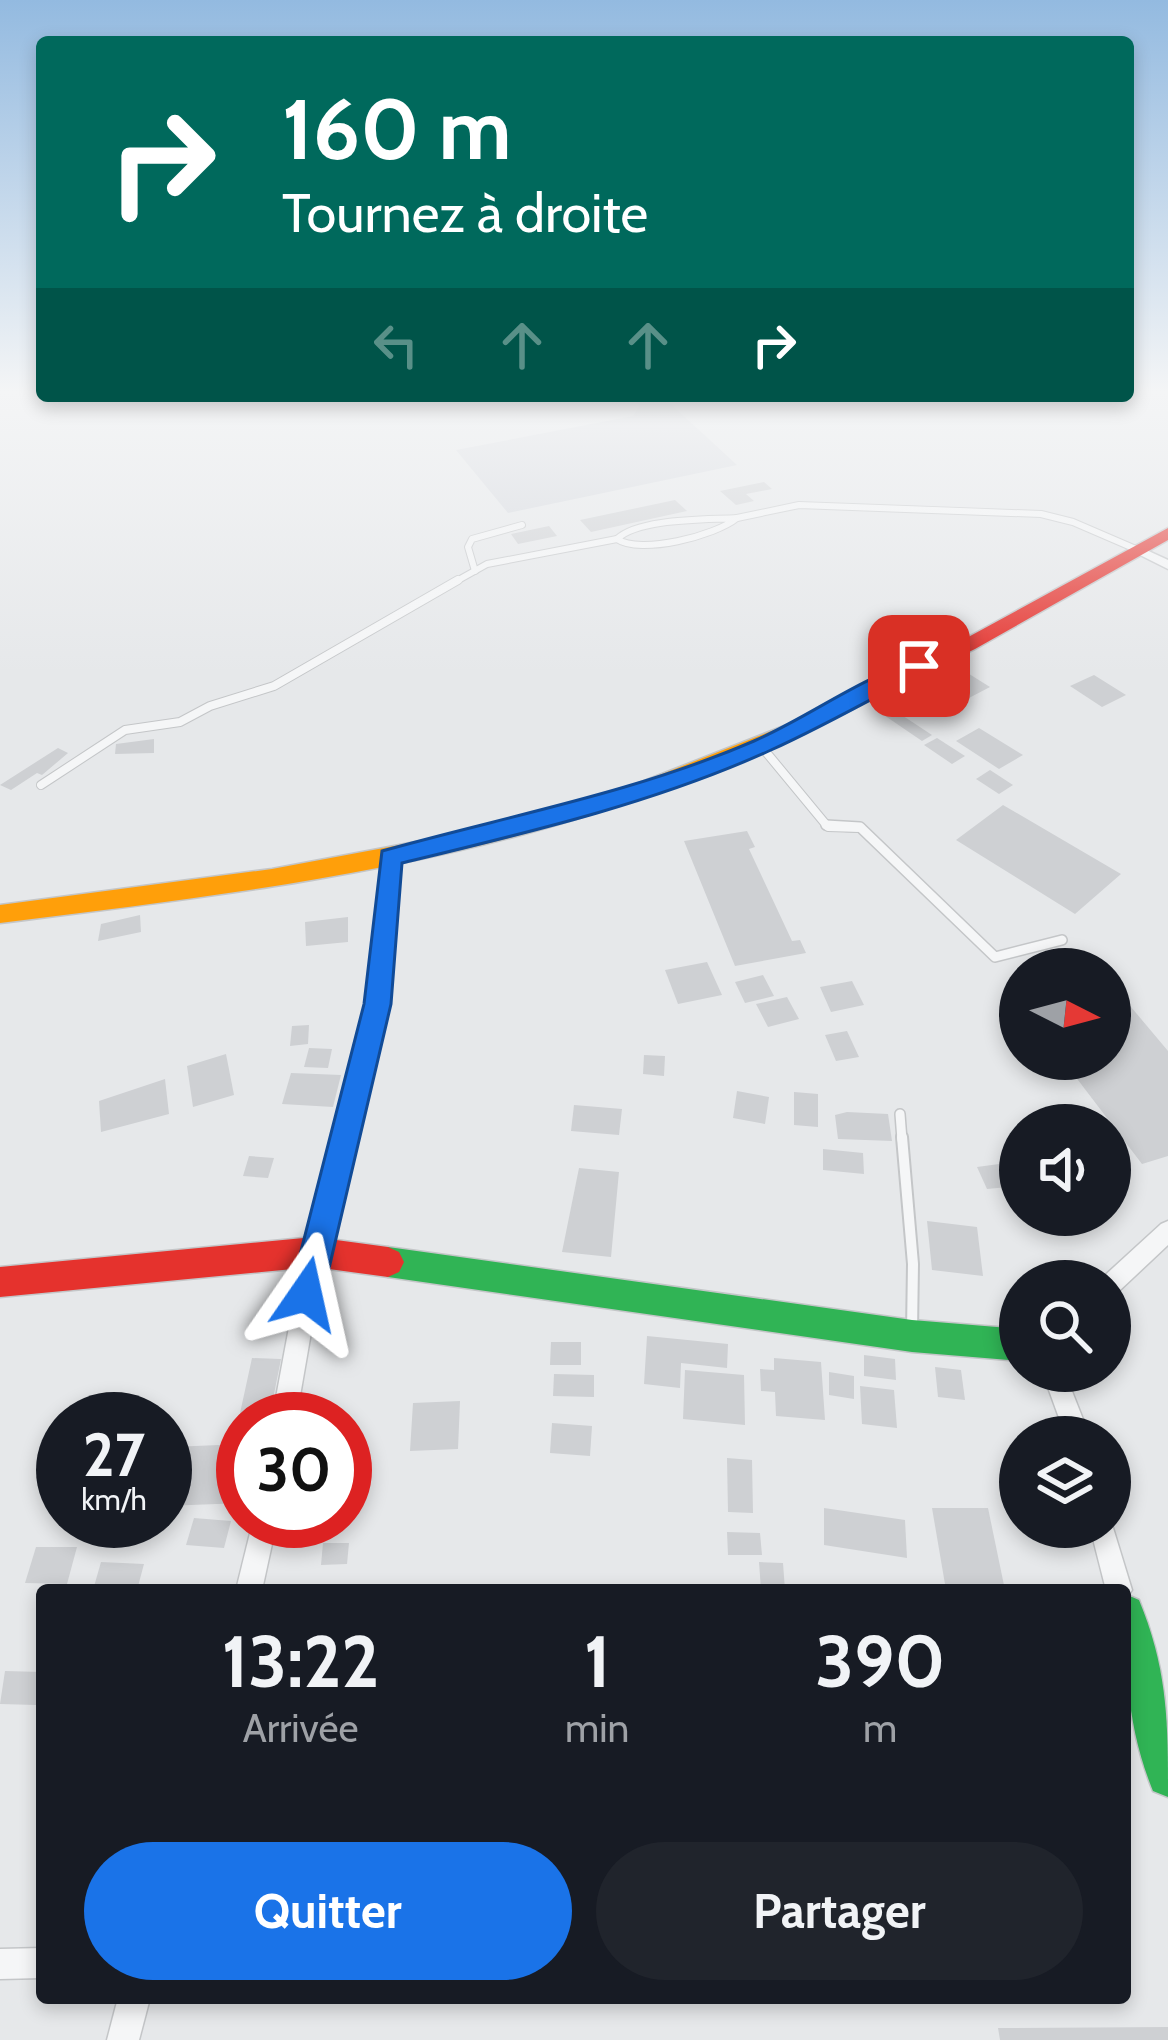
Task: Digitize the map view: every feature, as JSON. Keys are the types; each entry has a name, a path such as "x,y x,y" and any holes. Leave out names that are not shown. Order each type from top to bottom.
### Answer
{"main road":[{"path":"0,914 391,857 614,800 761,746 1168,532"},
{"path":"0,1282 314,1252 912,1336 999,1344"},
{"path":"1134,1686 1168,1776"}],"street":[{"path":"1138,550 1168,565"},
{"path":"289,1392 314,1252 377,1004 391,857"},
{"path":"1131,1265 1168,1231"},
{"path":"250,1584 259,1548"},
{"path":"1108,1548 1117,1584"},
{"path":"0,1964 36,1963"},
{"path":"123,2040 132,2004"}],"lane":[{"path":"40,785 124,730 180,722 210,706 274,686 487,563 617,539 623,532 799,505 1041,514 1073,522 1138,550"},
{"path":"617,539 642,546 724,529 737,518"},
{"path":"475,571 468,548 472,539 522,525"},
{"path":"761,746 828,827 860,827 995,957 1062,940"},
{"path":"900,1114 913,1264 912,1336"}],"shaded area":[{"path":"485,485 641,485 508,513"}],"building":[{"path":"748,485 772,489 746,494 754,501 736,505 720,491"},
{"path":"675,500 687,511 591,532 580,520"},
{"path":"549,526 557,536 518,544 511,534"},
{"path":"958,667 990,687 967,699 946,685 918,699 924,703 912,709 895,698"},
{"path":"1094,675 1126,695 1102,707 1070,686"},
{"path":"885,704 932,735 922,741 875,709"},
{"path":"979,728 1023,755 999,769 956,741"},
{"path":"937,738 965,756 952,764 924,745"},
{"path":"154,739 154,753 115,754 116,744"},
{"path":"58,748 68,753 42,775 37,773 11,790 0,785"},
{"path":"990,770 1013,785 999,794 976,779"},
{"path":"1003,805 1121,874 1075,914 956,840"},
{"path":"747,831 755,847 749,849 792,941 800,940 806,953 735,966 684,841"},
{"path":"140,915 141,932 98,941 101,924"},
{"path":"348,917 348,942 306,946 305,922"},
{"path":"707,962 722,995 678,1004 665,970"},
{"path":"763,975 774,996 745,1003 735,982"},
{"path":"852,981 864,1005 831,1012 820,987"},
{"path":"787,997 799,1019 768,1027 756,1004"},
{"path":"1131,1007 1168,1051 1168,1156 1142,1164 1131,1150 1131,1104 1096,1104 1078,1080 1131,1080"},
{"path":"309,1025 308,1044 290,1046 292,1026"},
{"path":"847,1031 859,1057 836,1061 825,1035"},
{"path":"309,1048 332,1049 328,1068 304,1067"},
{"path":"226,1054 234,1095 193,1107 187,1066"},
{"path":"644,1055 665,1056 664,1076 643,1074"},
{"path":"291,1073 341,1075 333,1107 282,1104"},
{"path":"165,1079 169,1114 101,1132 99,1101"},
{"path":"737,1091 769,1097 765,1124 733,1118"},
{"path":"794,1092 818,1094 818,1127 794,1125"},
{"path":"574,1105 622,1109 619,1135 571,1131"},
{"path":"888,1114 892,1141 838,1139 835,1115"},
{"path":"823,1149 863,1153 864,1174 823,1170"},
{"path":"249,1156 274,1158 268,1178 243,1176"},
{"path":"999,1164 999,1188 987,1189 977,1167"},
{"path":"579,1168 619,1172 611,1257 562,1252"},
{"path":"927,1221 977,1227 983,1276 932,1270"},
{"path":"647,1336 728,1344 727,1368 681,1363 680,1388 644,1384"},
{"path":"551,1342 581,1342 581,1365 550,1365"},
{"path":"864,1355 895,1359 896,1380 864,1376"},
{"path":"252,1358 281,1359 274,1392 245,1392"},
{"path":"774,1358 821,1362 825,1420 776,1416 775,1392 761,1391 760,1369 774,1370"},
{"path":"935,1367 961,1370 965,1400 938,1397"},
{"path":"685,1370 744,1375 745,1425 683,1419"},
{"path":"829,1372 854,1376 854,1399 829,1395"},
{"path":"554,1374 594,1375 594,1397 553,1396"},
{"path":"860,1386 894,1390 897,1428 862,1424"},
{"path":"460,1401 458,1449 410,1451 413,1403"},
{"path":"552,1423 592,1426 590,1456 550,1453"},
{"path":"216,1445 216,1504 192,1505 192,1446"},
{"path":"727,1458 752,1460 753,1513 728,1512"},
{"path":"824,1508 905,1520 907,1558 824,1545"},
{"path":"932,1508 988,1508 1004,1584 945,1584"},
{"path":"194,1518 216,1520 216,1547 192,1545"},
{"path":"727,1532 760,1533 762,1555 728,1555"},
{"path":"36,1547 77,1548 67,1584 25,1583"},
{"path":"323,1548 349,1548 347,1564 321,1565"},
{"path":"101,1562 144,1564 139,1584 95,1584"},
{"path":"759,1562 783,1563 785,1584 761,1584"},
{"path":"5,1671 36,1672 36,1705 0,1704"},
{"path":"1168,2027 1168,2040 1000,2040 998,2028"}],"traffic: fast":[{"path":"388,1262 912,1336 999,1343"},
{"path":"1131,1637 1168,1776"}],"traffic: slow":[{"path":"0,914 272,878 474,839 642,790 807,723"}],"traffic: jam":[{"path":"807,723 968,645 1168,533"},
{"path":"0,1282 314,1252 388,1262"}],"route":[{"path":"306,1294 377,1004 391,857 614,800 761,746 919,666"}]}
